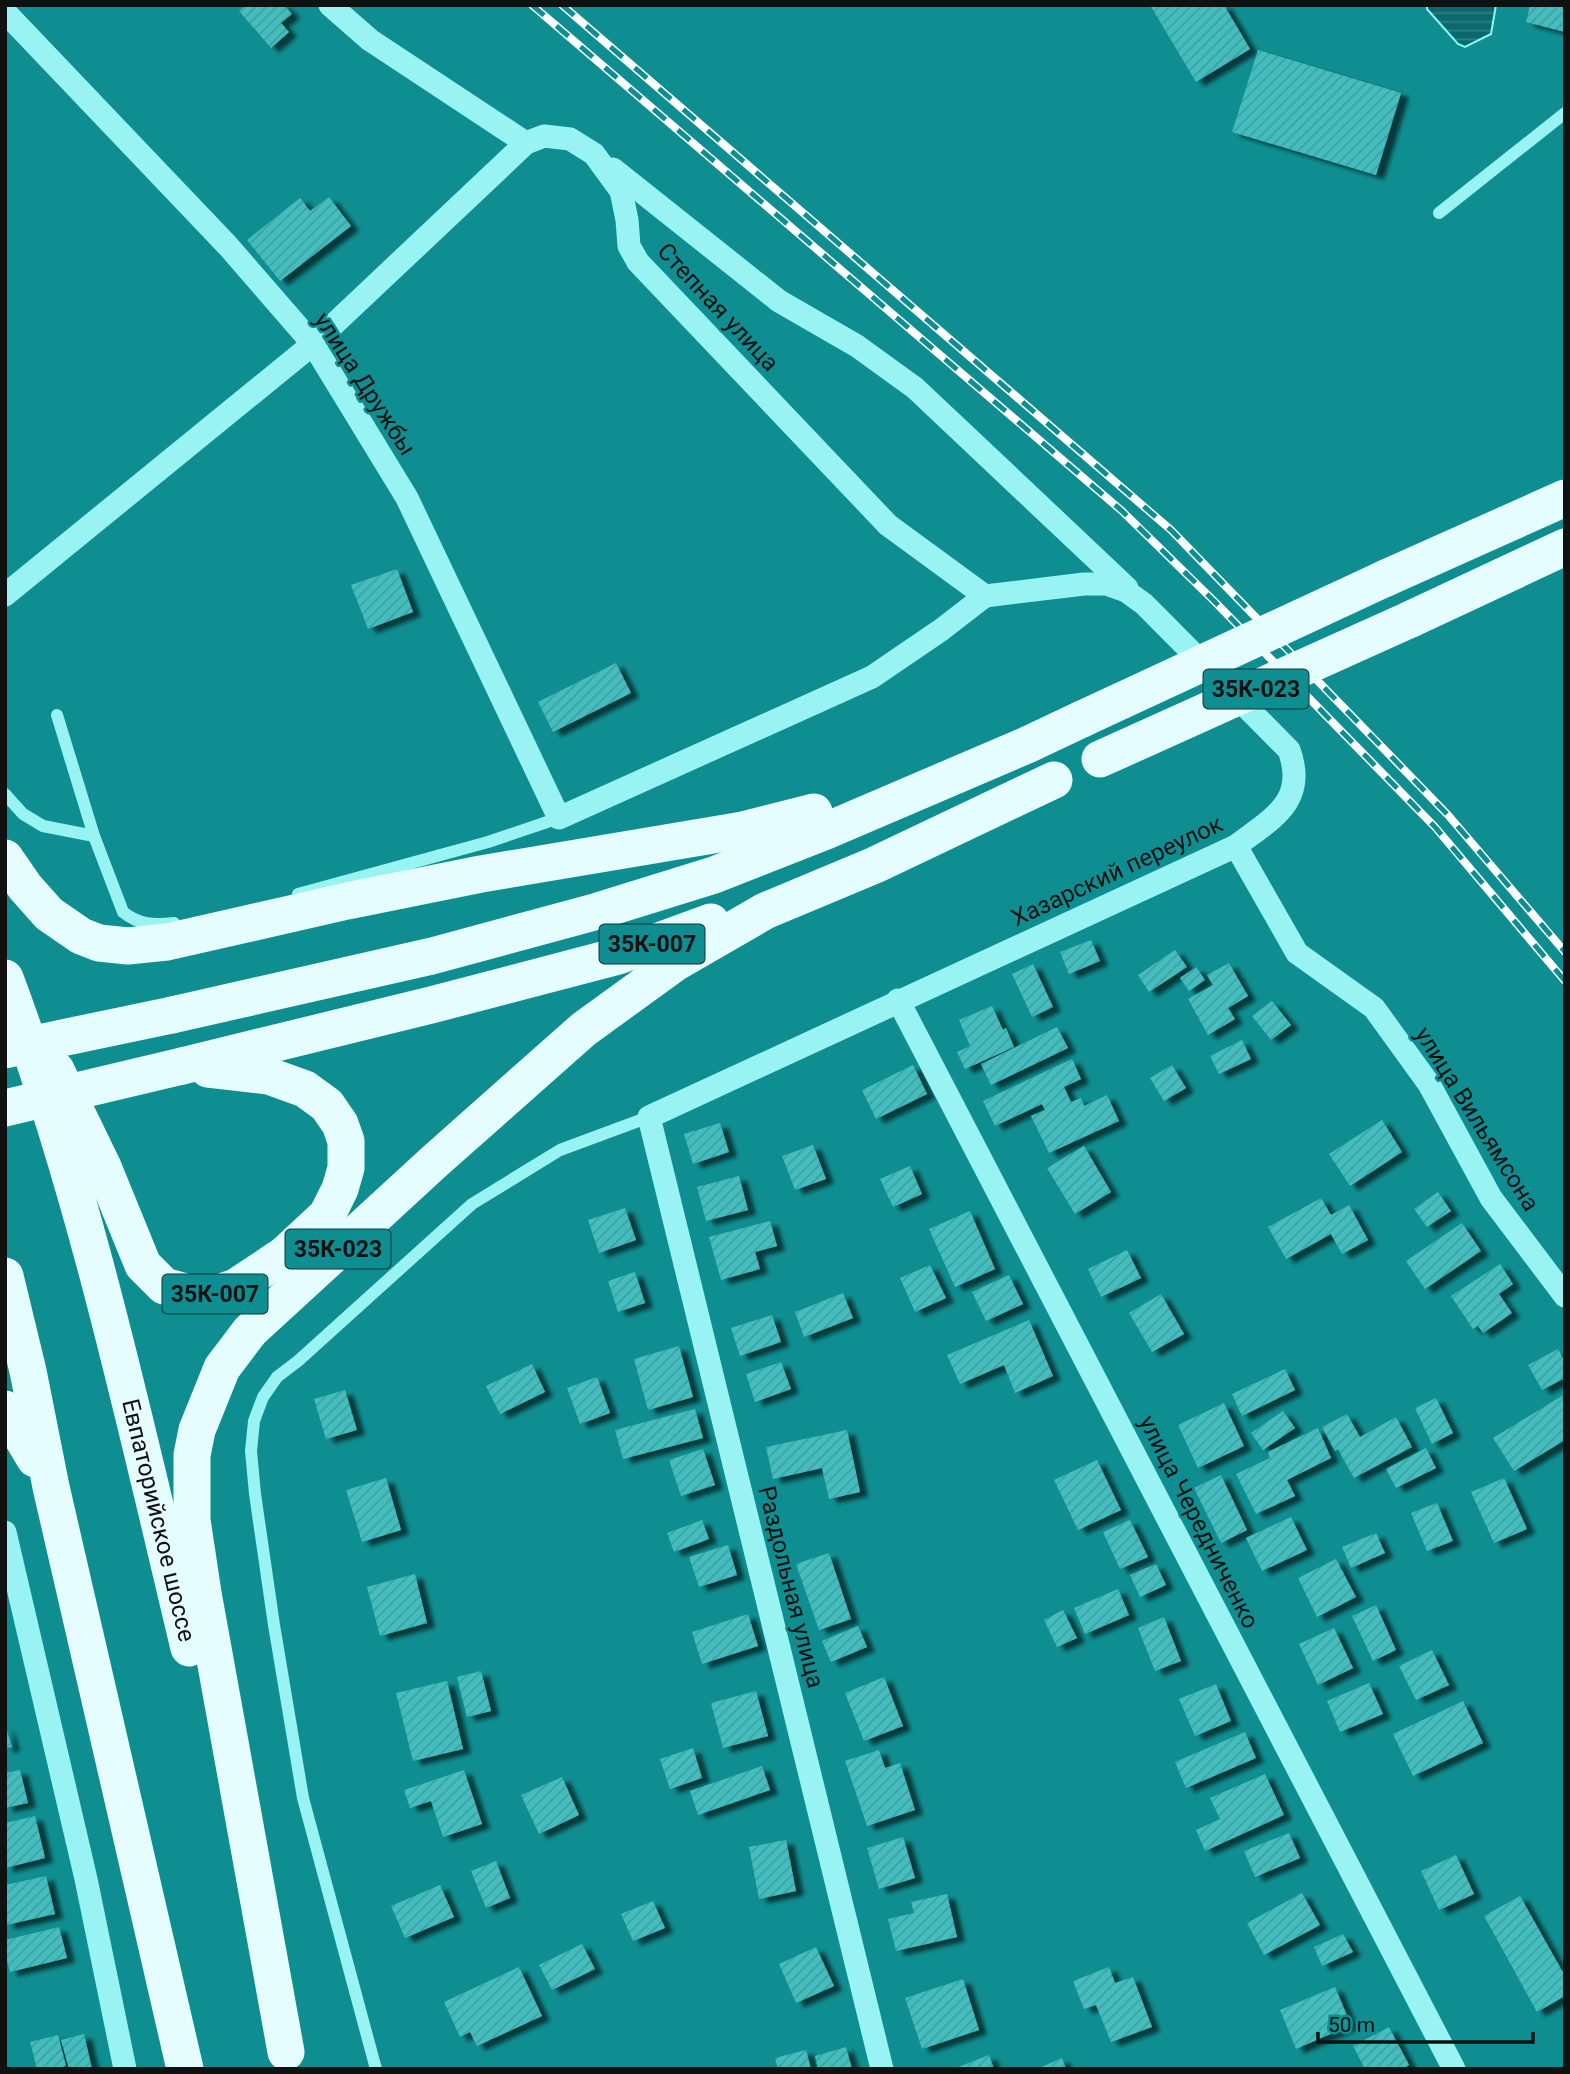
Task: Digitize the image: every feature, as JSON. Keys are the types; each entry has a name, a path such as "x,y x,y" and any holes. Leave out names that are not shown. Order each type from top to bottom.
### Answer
{"main road":[{"name":"35К-023","path":"5,1050 168,1004 432,956 611,907 714,875 826,831 1027,745 1565,498"},
{"name":"35К-023","path":"1100,760 1558,551"},
{"path":"5,1028 168,1004 425,935 681,860 877,790 1027,745"},
{"name":"35К-007","path":"182,1066 618,956 783,896 1100,760"},
{"name":"35К-023","path":"287,2060 202,1593 192,1520 192,1455 197,1430 222,1368 250,1331 435,1161 584,1029 675,963 765,911 875,864 1054,779"},
{"path":"5,858 25,887 49,914 81,936 99,943 128,946 167,942 481,874 743,830 814,813"},
{"name":"35К-007","path":"5,966 103,1167 143,1265 164,1286 193,1294 215,1294 236,1287 284,1255 327,1215 340,1189 346,1168 346,1141 340,1124 327,1105 305,1089 269,1076 182,1066"},
{"name":"Евпаторийское шоссе","path":"5,978 35,1057 105,1298 287,2060"},
{"path":"5,1108 182,1066"},
{"path":"5,1276 185,2069"},
{"path":"5,1409 51,1487"}],"street":[{"path":"5,595 313,344 526,144 370,40 330,5"},
{"name":"улица Дружбы","path":"5,12 228,246 313,344 407,498 559,818"},
{"name":"Степная улица","path":"526,144 544,136 570,139 594,154 621,191 629,246 638,262 888,525 985,596"},
{"path":"594,154 779,301 857,346 915,388 1144,604"},
{"name":"Хазарский переулок","path":"649,1117 1236,846 1280,811 1290,798 1294,766 1289,750 1144,604 1126,591 1106,584 1084,584 985,596"},
{"path":"559,818 872,677 985,596"},
{"name":"улица Вильямсона","path":"1236,846 1297,953 1374,1008 1430,1084 1491,1198 1565,1296"},
{"name":"улица Чередниченко","path":"898,1000 1454,2069"},
{"name":"Раздольная улица","path":"649,1117 882,2069"},
{"path":"5,1532 86,1879 125,2069"}],"lane":[{"path":"1439,213 1565,113"},
{"path":"57,715 94,836 123,912 145,924 183,922"},
{"path":"5,794 23,814 43,826 94,836"},
{"path":"284,897 488,842 559,818"},
{"path":"376,2069 303,1798 274,1625 256,1494 251,1451 254,1421 262,1397 278,1377 472,1204 560,1150 649,1117"}],"water":[{"path":"1427,5 1496,5 1491,34 1465,47 1458,44 1427,9"}],"building":[{"path":"245,5 284,5 292,14 281,23 289,32 271,48 239,11"},
{"path":"1150,5 1224,5 1250,49 1196,82"},
{"path":"1530,5 1565,5 1565,32 1526,22"},
{"path":"1258,50 1401,93 1376,175 1232,132"},
{"path":"329,197 351,226 280,281 247,240 300,198 310,211"},
{"path":"397,569 413,612 368,629 351,585"},
{"path":"616,663 631,693 553,732 538,702"},
{"path":"1091,940 1100,961 1069,974 1060,952"},
{"path":"1175,950 1187,967 1149,992 1138,975"},
{"path":"1229,963 1248,996 1228,1008 1235,1019 1208,1035 1188,999 1213,985 1207,975"},
{"path":"1033,964 1053,1007 1032,1017 1012,974"},
{"path":"1196,967 1205,980 1189,991 1180,978"},
{"path":"1272,1001 1291,1025 1271,1040 1252,1016"},
{"path":"992,1006 1014,1047 965,1069 957,1052 970,1046 959,1020"},
{"path":"1057,1027 1068,1048 991,1085 981,1064"},
{"path":"1242,1040 1251,1059 1219,1074 1210,1056"},
{"path":"1072,1059 1081,1079 1064,1087 1071,1102 1081,1098 1084,1106 1107,1095 1119,1121 1049,1153 1031,1116 1045,1110 1042,1104 995,1126 983,1101"},
{"path":"913,1065 927,1094 876,1119 862,1090"},
{"path":"1172,1065 1186,1088 1164,1101 1150,1078"},
{"path":"1382,1120 1402,1152 1350,1186 1329,1154"},
{"path":"720,1123 729,1152 693,1164 684,1134"},
{"path":"813,1145 826,1179 795,1190 782,1156"},
{"path":"1084,1146 1111,1192 1075,1214 1047,1168"},
{"path":"910,1166 922,1194 893,1207 880,1179"},
{"path":"739,1176 748,1210 706,1221 697,1187"},
{"path":"1438,1192 1451,1211 1427,1227 1414,1209"},
{"path":"1321,1198 1331,1215 1349,1205 1368,1240 1342,1254 1331,1234 1286,1259 1268,1227"},
{"path":"625,1208 636,1240 599,1253 588,1220"},
{"path":"970,1211 995,1269 955,1287 929,1229"},
{"path":"770,1221 777,1246 755,1252 760,1269 721,1280 709,1237"},
{"path":"1462,1223 1481,1251 1425,1289 1406,1261"},
{"path":"1127,1250 1141,1278 1101,1297 1088,1269"},
{"path":"1500,1264 1513,1284 1499,1294 1512,1313 1483,1333 1478,1326 1473,1329 1451,1296"},
{"path":"930,1265 946,1298 915,1312 900,1278"},
{"path":"635,1272 645,1303 618,1312 608,1281"},
{"path":"1009,1275 1023,1304 986,1321 972,1292"},
{"path":"843,1293 853,1318 804,1337 795,1312"},
{"path":"1161,1294 1184,1334 1152,1352 1129,1313"},
{"path":"772,1315 781,1342 740,1356 731,1328"},
{"path":"1029,1320 1053,1376 1015,1393 1004,1365 960,1384 947,1355"},
{"path":"679,1346 693,1397 648,1410 634,1359"},
{"path":"1558,1349 1565,1362 1565,1378 1542,1390 1528,1365"},
{"path":"781,1362 791,1389 755,1402 746,1374"},
{"path":"532,1364 545,1392 500,1414 486,1386"},
{"path":"1285,1369 1295,1390 1242,1416 1232,1394"},
{"path":"597,1377 610,1413 580,1424 567,1388"},
{"path":"345,1390 357,1430 326,1439 314,1399"},
{"path":"1565,1394 1565,1440 1514,1471 1493,1438"},
{"path":"1436,1398 1453,1433 1432,1444 1415,1408"},
{"path":"1224,1403 1244,1446 1198,1468 1178,1425"},
{"path":"695,1409 703,1438 623,1459 615,1430"},
{"path":"1283,1411 1295,1428 1263,1450 1251,1433"},
{"path":"1347,1414 1360,1437 1396,1417 1412,1447 1354,1478 1322,1427"},
{"path":"1318,1428 1331,1458 1287,1480 1295,1496 1256,1514 1236,1474 1270,1458 1268,1452"},
{"path":"847,1430 860,1492 829,1499 822,1468 773,1479 766,1447"},
{"path":"1426,1448 1436,1468 1396,1488 1386,1469"},
{"path":"703,1449 715,1485 681,1496 669,1460"},
{"path":"1097,1460 1121,1510 1078,1530 1054,1480"},
{"path":"1221,1475 1247,1530 1221,1543 1194,1488"},
{"path":"386,1478 401,1530 362,1542 346,1490"},
{"path":"1504,1478 1527,1529 1494,1543 1471,1492"},
{"path":"1437,1503 1453,1541 1427,1551 1411,1513"},
{"path":"1291,1517 1307,1550 1262,1571 1246,1538"},
{"path":"702,1520 709,1539 674,1552 667,1533"},
{"path":"1130,1520 1148,1557 1120,1569 1103,1532"},
{"path":"1376,1533 1385,1553 1351,1568 1342,1547"},
{"path":"728,1545 737,1575 699,1587 689,1557"},
{"path":"829,1553 851,1619 819,1630 796,1564"},
{"path":"1336,1559 1356,1597 1317,1617 1298,1578"},
{"path":"1156,1564 1166,1585 1140,1597 1130,1575"},
{"path":"415,1574 427,1623 380,1636 367,1587"},
{"path":"1118,1589 1129,1615 1085,1634 1074,1608"},
{"path":"1376,1605 1396,1650 1373,1661 1352,1616"},
{"path":"1063,1610 1077,1638 1057,1647 1044,1620"},
{"path":"748,1614 758,1646 702,1664 692,1632"},
{"path":"1164,1617 1181,1661 1155,1671 1138,1628"},
{"path":"858,1626 867,1647 831,1662 822,1641"},
{"path":"1334,1628 1353,1668 1318,1685 1299,1644"},
{"path":"1432,1650 1449,1685 1416,1700 1399,1666"},
{"path":"481,1671 491,1711 467,1717 457,1677"},
{"path":"884,1677 903,1726 864,1741 845,1693"},
{"path":"447,1681 463,1749 413,1761 396,1693"},
{"path":"1369,1683 1383,1714 1340,1732 1327,1701"},
{"path":"1216,1684 1231,1721 1195,1736 1179,1699"},
{"path":"756,1691 768,1736 723,1748 711,1703"},
{"path":"1463,1701 1483,1743 1413,1776 1393,1734"},
{"path":"5,1724 12,1747 5,1748"},
{"path":"1245,1732 1256,1758 1186,1788 1175,1762"},
{"path":"693,1748 702,1778 670,1789 660,1759"},
{"path":"879,1750 885,1768 900,1763 915,1810 867,1826 845,1761"},
{"path":"762,1766 770,1790 698,1815 690,1791"},
{"path":"20,1770 28,1803 5,1808 5,1773"},
{"path":"464,1770 482,1824 443,1837 431,1801 410,1808 404,1790"},
{"path":"1265,1774 1284,1815 1205,1851 1196,1830 1220,1819 1210,1798"},
{"path":"562,1777 579,1815 539,1834 521,1795"},
{"path":"35,1816 45,1858 5,1868 5,1823"},
{"path":"1289,1833 1300,1858 1255,1877 1244,1851"},
{"path":"903,1837 915,1878 879,1889 867,1848"},
{"path":"786,1840 796,1891 759,1899 749,1847"},
{"path":"1456,1855 1474,1894 1439,1910 1421,1871"},
{"path":"496,1861 510,1898 486,1908 471,1871"},
{"path":"46,1876 55,1914 6,1925 5,1885"},
{"path":"440,1885 454,1917 405,1938 391,1906"},
{"path":"1302,1893 1320,1925 1264,1955 1247,1923"},
{"path":"947,1894 957,1937 896,1951 888,1919 914,1913 911,1902"},
{"path":"1520,1896 1565,1976 1565,1996 1537,2012 1484,1916"},
{"path":"653,1901 665,1928 633,1941 621,1914"},
{"path":"59,1927 67,1958 10,1972 5,1940"},
{"path":"1343,1934 1353,1952 1322,1966 1314,1947"},
{"path":"582,1944 595,1969 552,1990 539,1965"},
{"path":"816,1947 834,1986 796,2003 779,1964"},
{"path":"519,1967 542,2016 477,2046 470,2032 460,2037 444,2002"},
{"path":"1109,1967 1115,1983 1133,1977 1152,2027 1111,2042 1096,2005 1084,2009 1073,1981"},
{"path":"963,1979 979,2030 922,2049 905,1998"},
{"path":"1335,1987 1351,2025 1296,2049 1280,2010"},
{"path":"1389,2027 1409,2065 1402,2069 1365,2069 1353,2046"},
{"path":"84,2034 92,2069 69,2069 61,2040"},
{"path":"58,2035 66,2066 37,2069 30,2042"},
{"path":"846,2047 852,2069 818,2069 815,2056"},
{"path":"806,2050 811,2069 778,2069 775,2058"},
{"path":"989,2055 994,2069 953,2069"},
{"path":"1062,2058 1066,2069 1037,2069"}],"railway":[{"path":"532,5 1122,511 1435,827 1565,981"},
{"path":"562,5 1171,530 1448,815 1565,952"}]}
